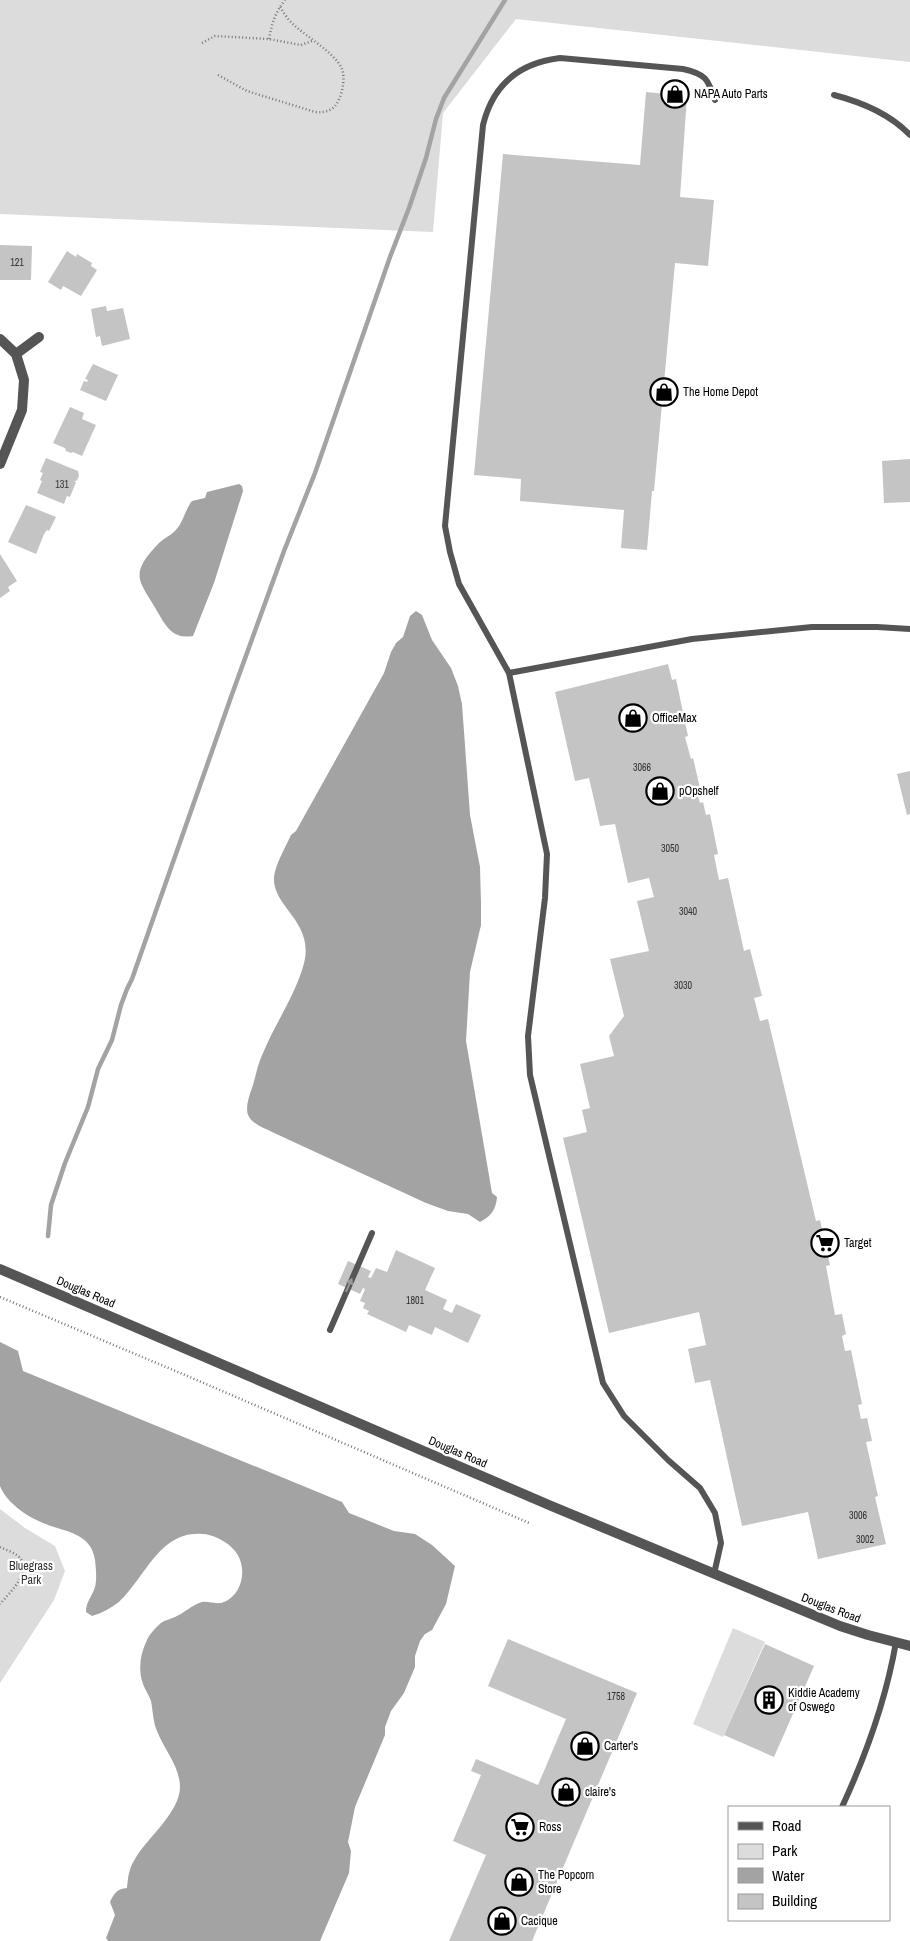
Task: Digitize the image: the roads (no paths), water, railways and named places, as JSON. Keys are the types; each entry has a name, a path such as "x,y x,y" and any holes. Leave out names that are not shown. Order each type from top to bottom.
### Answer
{"street":[{"path":"16,354 39,337"},
{"path":"0,339 16,354 24,380 22,410 0,464"},
{"name":"Douglas Road","path":"0,1269 714,1574 840,1626 910,1646"}],"lane":[{"path":"714,1574 721,1543 715,1513 700,1488 668,1460 624,1416 603,1383 530,1074 528,1036 544,907 547,854 509,673 460,584 450,552 445,526 482,134 490,102 499,89 518,71 544,60 560,58 683,68 694,71 708,80 715,100"},
{"path":"834,96 854,101 884,116 898,124 910,135"},
{"path":"509,673 709,637 812,627 910,629"},
{"path":"330,1330 372,1233"},
{"path":"842,1806 879,1712 892,1668 896,1642"}],"water":[{"path":"239,484 242,486 243,491 214,583 193,636 177,635 166,625 143,586 140,572 143,564 159,543 178,528 192,501 205,498 207,492"},
{"path":"416,611 422,615 432,640 451,668 458,686 462,704 470,815 480,867 481,925 470,972 466,1041 492,1193 497,1197 492,1212 480,1222 468,1214 448,1211 426,1203 265,1129 252,1121 247,1111 248,1100 260,1061 295,989 303,967 306,951 304,938 299,927 275,888 274,877 276,867 291,835 296,831 384,673 391,652 396,643 403,637 410,616"},
{"path":"0,1342 18,1351 23,1371 342,1502 349,1513 394,1531 415,1534 432,1545 455,1566 446,1604 432,1630 425,1634 420,1641 415,1656 415,1667 404,1693 391,1711 385,1727 385,1735 355,1807 348,1842 351,1851 349,1873 320,1941 108,1941 106,1938 115,1915 110,1902 111,1899 118,1890 127,1888 133,1862 169,1815 179,1796 180,1787 175,1765 156,1728 151,1701 141,1679 141,1656 151,1633 163,1622 202,1602 221,1603 236,1593 242,1580 241,1565 235,1551 220,1539 206,1534 187,1535 175,1540 164,1548 119,1602 92,1616 86,1612 95,1587 96,1577 95,1560 88,1544 75,1534 30,1517 7,1498 0,1486"}],"waterway":[{"path":"48,1236 51,1205 65,1163 88,1107 98,1069 112,1040 121,1005 132,979 231,697 284,551 315,473 390,257 409,208 426,158 436,119 444,98 505,0"}],"place":[{"name":"NAPA Auto Parts","path":"675,94"},
{"name":"The Home Depot","path":"664,392"},
{"name":"OfficeMax","path":"633,718"},
{"name":"pOpshelf","path":"660,791"},
{"name":"Target","path":"825,1243"},
{"name":"Kiddie Academy of Oswego","path":"769,1700"},
{"name":"Carter's","path":"585,1746"},
{"name":"claire's","path":"566,1792"},
{"name":"Ross","path":"520,1827"},
{"name":"The Popcorn Store","path":"519,1882"},
{"name":"Cacique","path":"502,1921"}],"park label":[{"name":"Bluegrass Park","path":"31,1573"}]}
